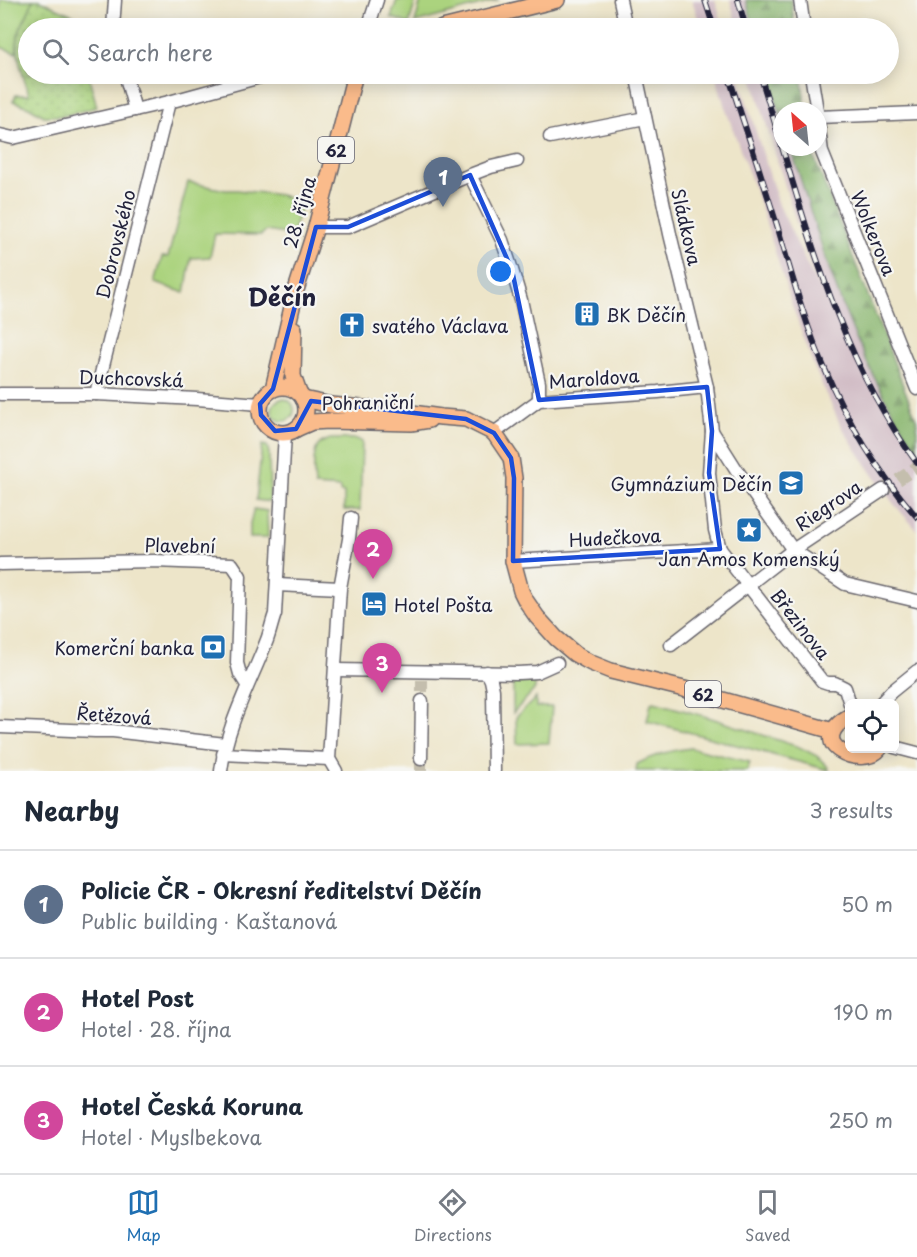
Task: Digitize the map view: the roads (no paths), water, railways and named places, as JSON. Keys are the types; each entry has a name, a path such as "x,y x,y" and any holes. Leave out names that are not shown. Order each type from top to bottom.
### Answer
{"main road":[{"path":"483,18 557,0"},
{"name":"28. října","path":"273,389 296,290 316,226 352,84"},
{"name":"28. října","path":"296,290 293,375 301,396"},
{"path":"291,388 301,396 307,406 307,412 303,421 291,431 274,431 266,425 261,415 261,404 265,395 273,389 291,388"},
{"name":"Pohraniční","path":"301,396 331,405 466,418 494,433 511,458 514,478 513,561 521,591 537,617 575,654 611,671 833,731"},
{"name":"Pohraniční","path":"291,431 312,423 330,421 411,423 441,417"},
{"path":"845,719 833,731 831,743 835,754 855,769 868,764 878,753"}],"street":[{"path":"113,18 114,0"},
{"path":"371,18 377,0"},
{"path":"620,0 624,18"},
{"path":"800,0 803,18"},
{"path":"128,84 135,110"},
{"path":"0,135 13,138 169,102 235,84"},
{"name":"Sládkova","path":"638,84 670,234 707,387 711,431 709,473 720,549"},
{"path":"813,84 816,102"},
{"name":"Dobrovského","path":"96,394 169,102"},
{"path":"827,118 917,112"},
{"path":"550,137 645,118"},
{"name":"Wolkerova","path":"824,156 917,389"},
{"path":"316,226 348,228 470,175 517,161"},
{"path":"470,175 502,240 512,270 539,383 539,400"},
{"name":"Maroldova","path":"494,433 539,400 707,387"},
{"name":"Duchcovská","path":"0,394 96,394 261,404"},
{"path":"221,771 224,749 234,717 268,639 275,614 291,431"},
{"path":"711,431 793,550 845,584 917,601"},
{"name":"Riegrova","path":"671,645 793,550 883,490"},
{"path":"336,771 329,759 340,588 351,518"},
{"path":"720,549 749,585"},
{"name":"Hudečkova","path":"513,561 720,549"},
{"name":"Plavební","path":"0,564 154,561 232,564 240,576 237,663 240,674 247,685"},
{"path":"277,585 340,588"},
{"name":"Březinova","path":"749,585 822,681 835,683 845,688 848,699"},
{"path":"336,670 422,675 537,672 557,663"},
{"path":"885,699 917,671"},
{"path":"487,672 493,690 494,771"},
{"path":"421,759 422,701"},
{"name":"Řetězová","path":"0,727 113,731 224,749 329,759"},
{"path":"899,748 917,753"}],"tunnel":[{"path":"883,490 917,467"},
{"path":"422,680 422,701"},
{"path":"421,759 421,771"}],"railway":[{"path":"705,0 711,18"},
{"path":"738,0 743,18"},
{"path":"731,84 804,314 824,367 864,446 917,517"},
{"path":"763,84 773,117"},
{"path":"785,156 821,271 853,351 871,390 917,463"}],"place":[{"name":"Policie ČR - Okresní ředitelství Děčín","path":"443,207"},
{"name":"BK Děčín","path":"587,314"},
{"name":"svatého Václava","path":"352,325"},
{"name":"Gymnázium Děčín","path":"791,483"},
{"name":"Jan Amos Komenský","path":"749,530"},
{"name":"Hotel Post","path":"373,579"},
{"name":"Hotel Pošta","path":"374,604"},
{"name":"Komerční banka","path":"213,647"},
{"name":"Hotel Česká Koruna","path":"382,693"}],"district":[{"name":"Děčín","path":"282,296"}]}
